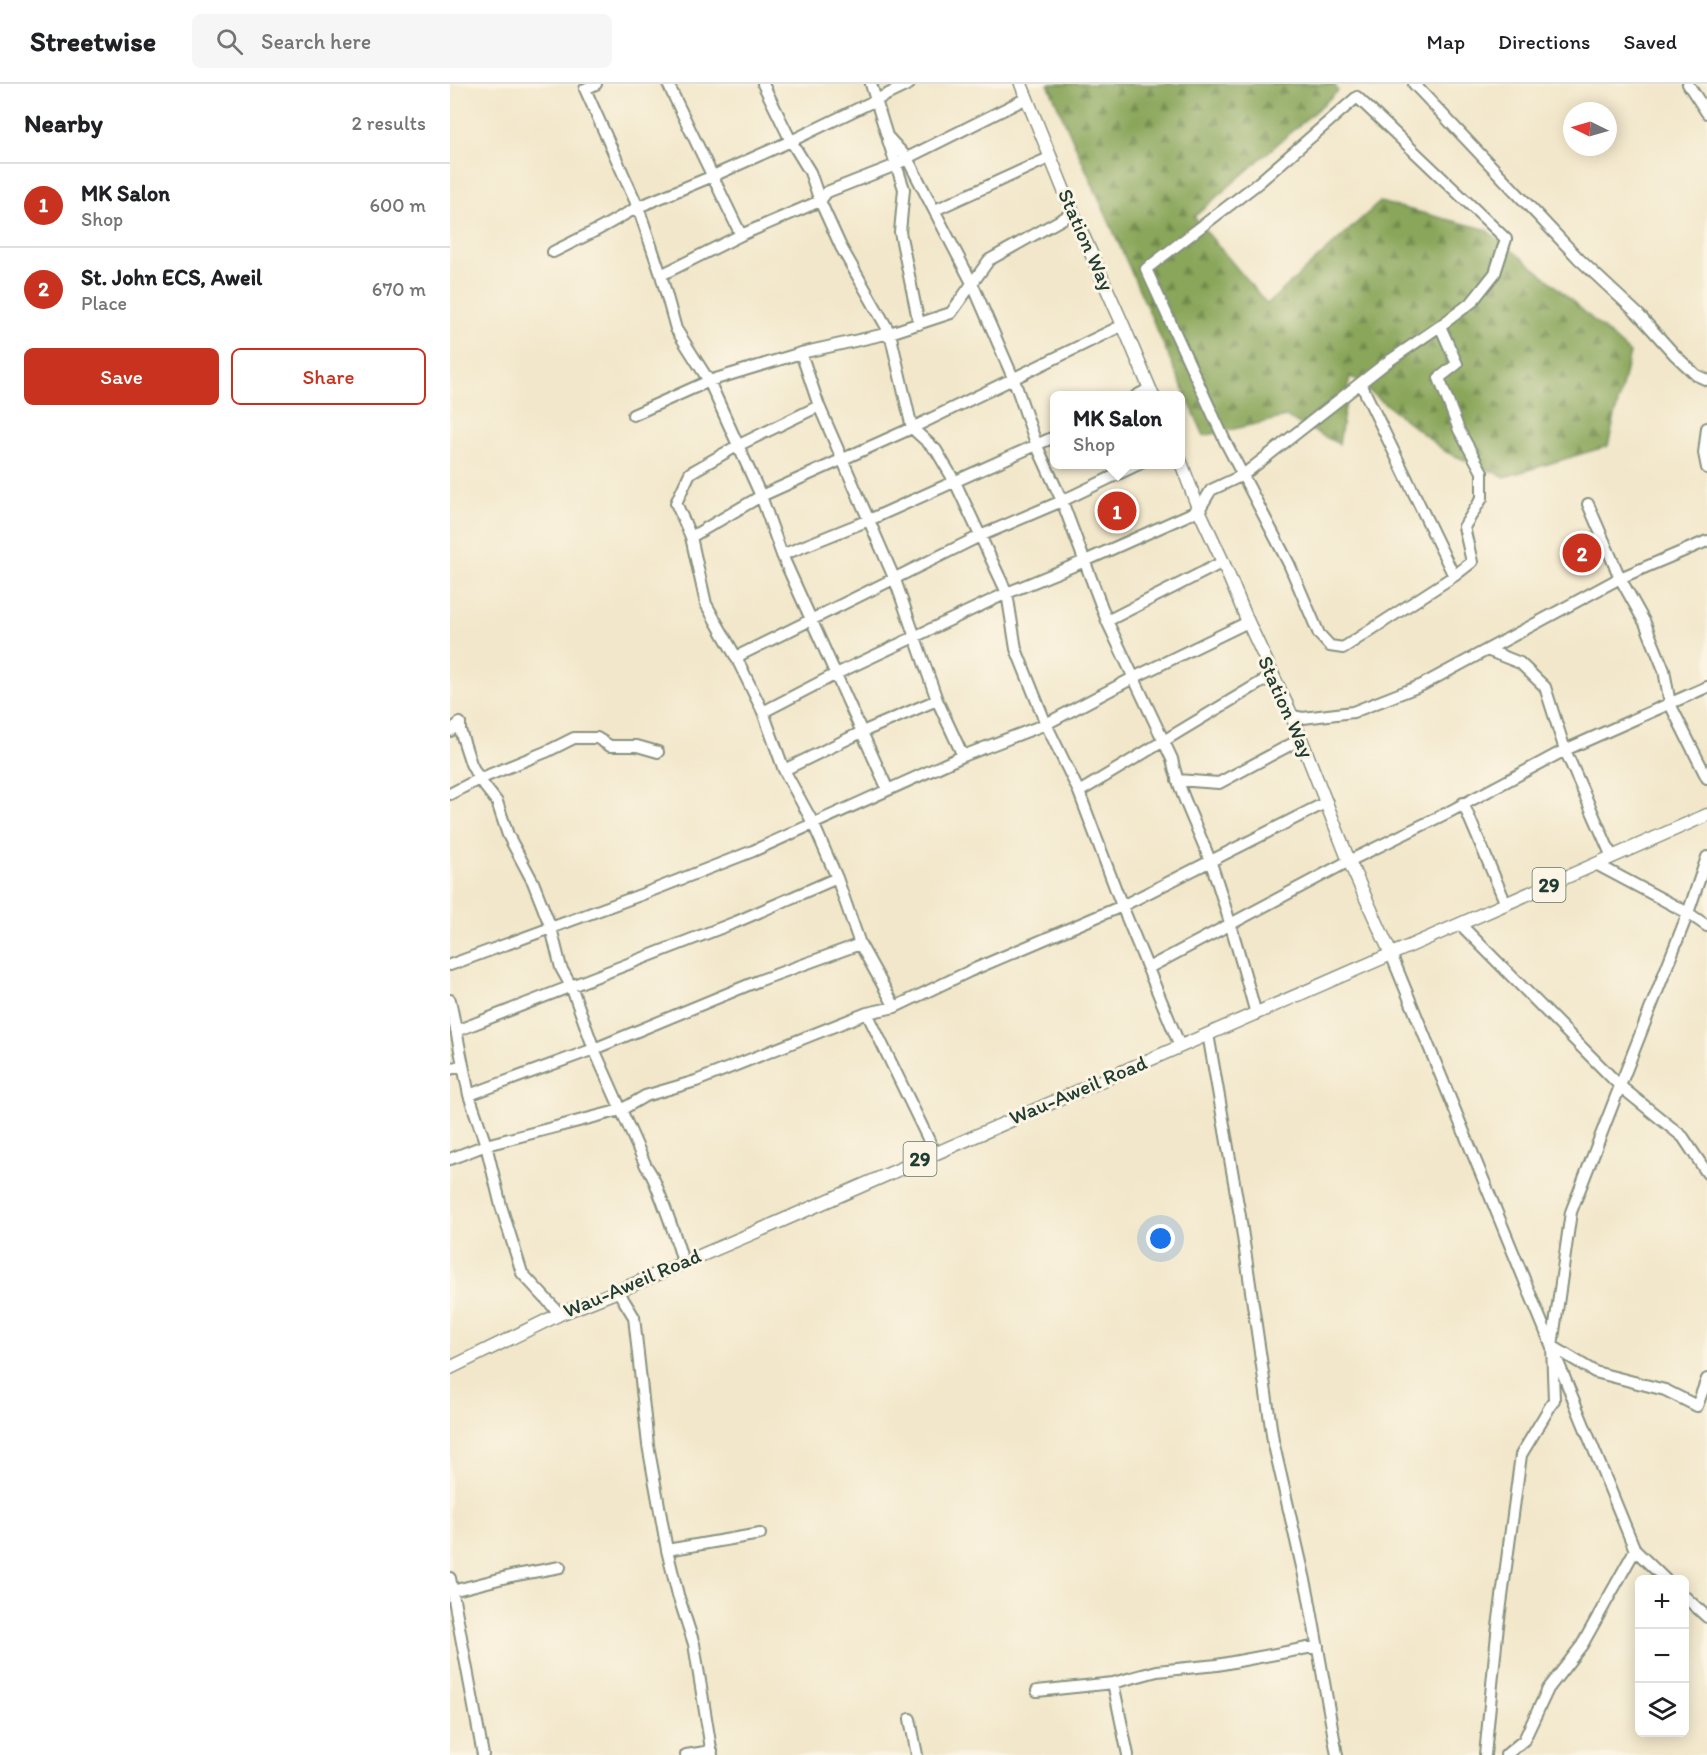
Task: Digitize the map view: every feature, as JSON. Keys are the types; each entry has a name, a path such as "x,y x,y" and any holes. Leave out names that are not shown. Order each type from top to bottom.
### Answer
{"main road":[{"name":"Station Way","path":"1021,84 1073,213 1151,391"},
{"name":"Station Way","path":"1183,469 1248,622 1302,739 1349,861 1391,954"},
{"name":"Wau-Aweil Road","path":"450,1368 560,1314 618,1291 1256,1014 1707,815"}],"street":[{"path":"596,84 585,89 638,207 662,275 676,329 709,381 761,496 782,555 888,790"},
{"path":"668,84 741,235"},
{"path":"763,84 791,141 810,172 820,201 841,247 890,333 912,429 936,450 955,482 1007,593 1016,650 1046,724 1079,792 1122,906 1180,1046"},
{"path":"871,84 903,189 900,232 919,324"},
{"path":"553,252 638,207 791,141 909,84"},
{"path":"1414,84 1579,259 1639,315 1696,375 1707,380"},
{"path":"1688,84 1707,113"},
{"path":"763,712 836,674 1007,593 1199,510 1211,490 1243,475 1386,363 1472,302 1495,273 1506,239 1357,97 1257,184 1146,269 1225,441 1243,475 1289,564 1319,634 1330,646 1344,648 1472,562 1464,527 1482,498 1482,472 1459,430 1439,378 1457,364 1440,326"},
{"path":"662,275 741,235 820,201 827,192 896,165 1027,98"},
{"path":"887,136 907,158 935,210 972,284 1014,380 1036,446 1062,501 1107,621 1172,759 1176,780 1210,861 1231,923 1256,1014"},
{"path":"935,210 1050,157"},
{"path":"633,415 709,381 801,353 890,333 951,313 989,260 1073,213"},
{"path":"692,537 761,496 912,429 1123,325"},
{"path":"801,353 819,406 895,580 937,700 963,756"},
{"path":"1361,384 1454,576"},
{"path":"819,406 737,446 690,473 676,503 692,537 706,604 763,712 784,770 813,823 837,878 860,944 895,1007"},
{"path":"1707,428 1704,453 1707,468"},
{"path":"782,555 869,520 1050,439"},
{"path":"736,657 980,537 1130,469"},
{"path":"1588,504 1620,578 1645,623 1664,670 1670,704 1707,778"},
{"path":"1292,716 1303,718 1353,712 1422,685 1620,578 1707,541"},
{"path":"1107,621 1223,562"},
{"path":"450,965 720,864 963,756 1046,724 1133,678 1248,622"},
{"path":"1487,650 1520,663 1545,687 1565,750 1612,857"},
{"path":"1079,792 1273,675"},
{"path":"1148,968 1565,750 1707,687"},
{"path":"784,770 862,732 937,700"},
{"path":"450,731 460,723 471,764 479,779 497,802 508,835 532,882 551,928 561,968 571,986 594,1049 646,1166 655,1178 674,1229 683,1262"},
{"path":"450,794 574,738 597,738 610,746 637,746 658,752"},
{"path":"1176,780 1219,783 1302,739"},
{"path":"450,1159 486,1146 621,1110 645,1096 696,1081 867,1013 895,1007 970,971 1122,906 1327,802"},
{"path":"1463,803 1506,904"},
{"path":"1485,1755 1497,1634 1521,1455 1554,1400 1552,1346 1571,1212 1688,913 1707,857"},
{"path":"1596,864 1688,913 1707,926"},
{"path":"456,1031 736,922 837,878"},
{"path":"1460,924 1620,1086 1683,1137 1707,1173"},
{"path":"470,1095 594,1049 728,993 860,944"},
{"path":"1391,954 1635,1551 1661,1575"},
{"path":"450,1000 470,1095 522,1274 560,1314"},
{"path":"867,1013 935,1153"},
{"path":"1208,1034 1240,1216 1273,1441 1308,1593 1337,1755"},
{"path":"450,1068 463,1065"},
{"path":"618,1291 634,1317 648,1445 667,1550 678,1595 694,1644 712,1753 686,1755"},
{"path":"1552,1346 1595,1372 1665,1390 1702,1408 1707,1379"},
{"path":"667,1550 760,1534"},
{"path":"1506,1755 1524,1740 1548,1689 1582,1645 1635,1551"},
{"path":"452,1591 511,1576 560,1567"},
{"path":"450,1578 483,1755"},
{"path":"1689,1601 1707,1617"},
{"path":"1037,1691 1113,1683 1157,1671 1217,1665 1318,1646"},
{"path":"1113,1683 1128,1755"},
{"path":"910,1719 917,1755"}],"green space":[{"path":"1048,84 1334,84 1338,91 1194,217 1267,304 1380,202 1485,229 1541,273 1630,353 1608,446 1505,477 1446,452 1350,376 1339,444 1286,417 1204,436"}],"place":[{"name":"MK Salon","path":"1117,511"},
{"name":"St. John ECS, Aweil","path":"1582,553"}]}
